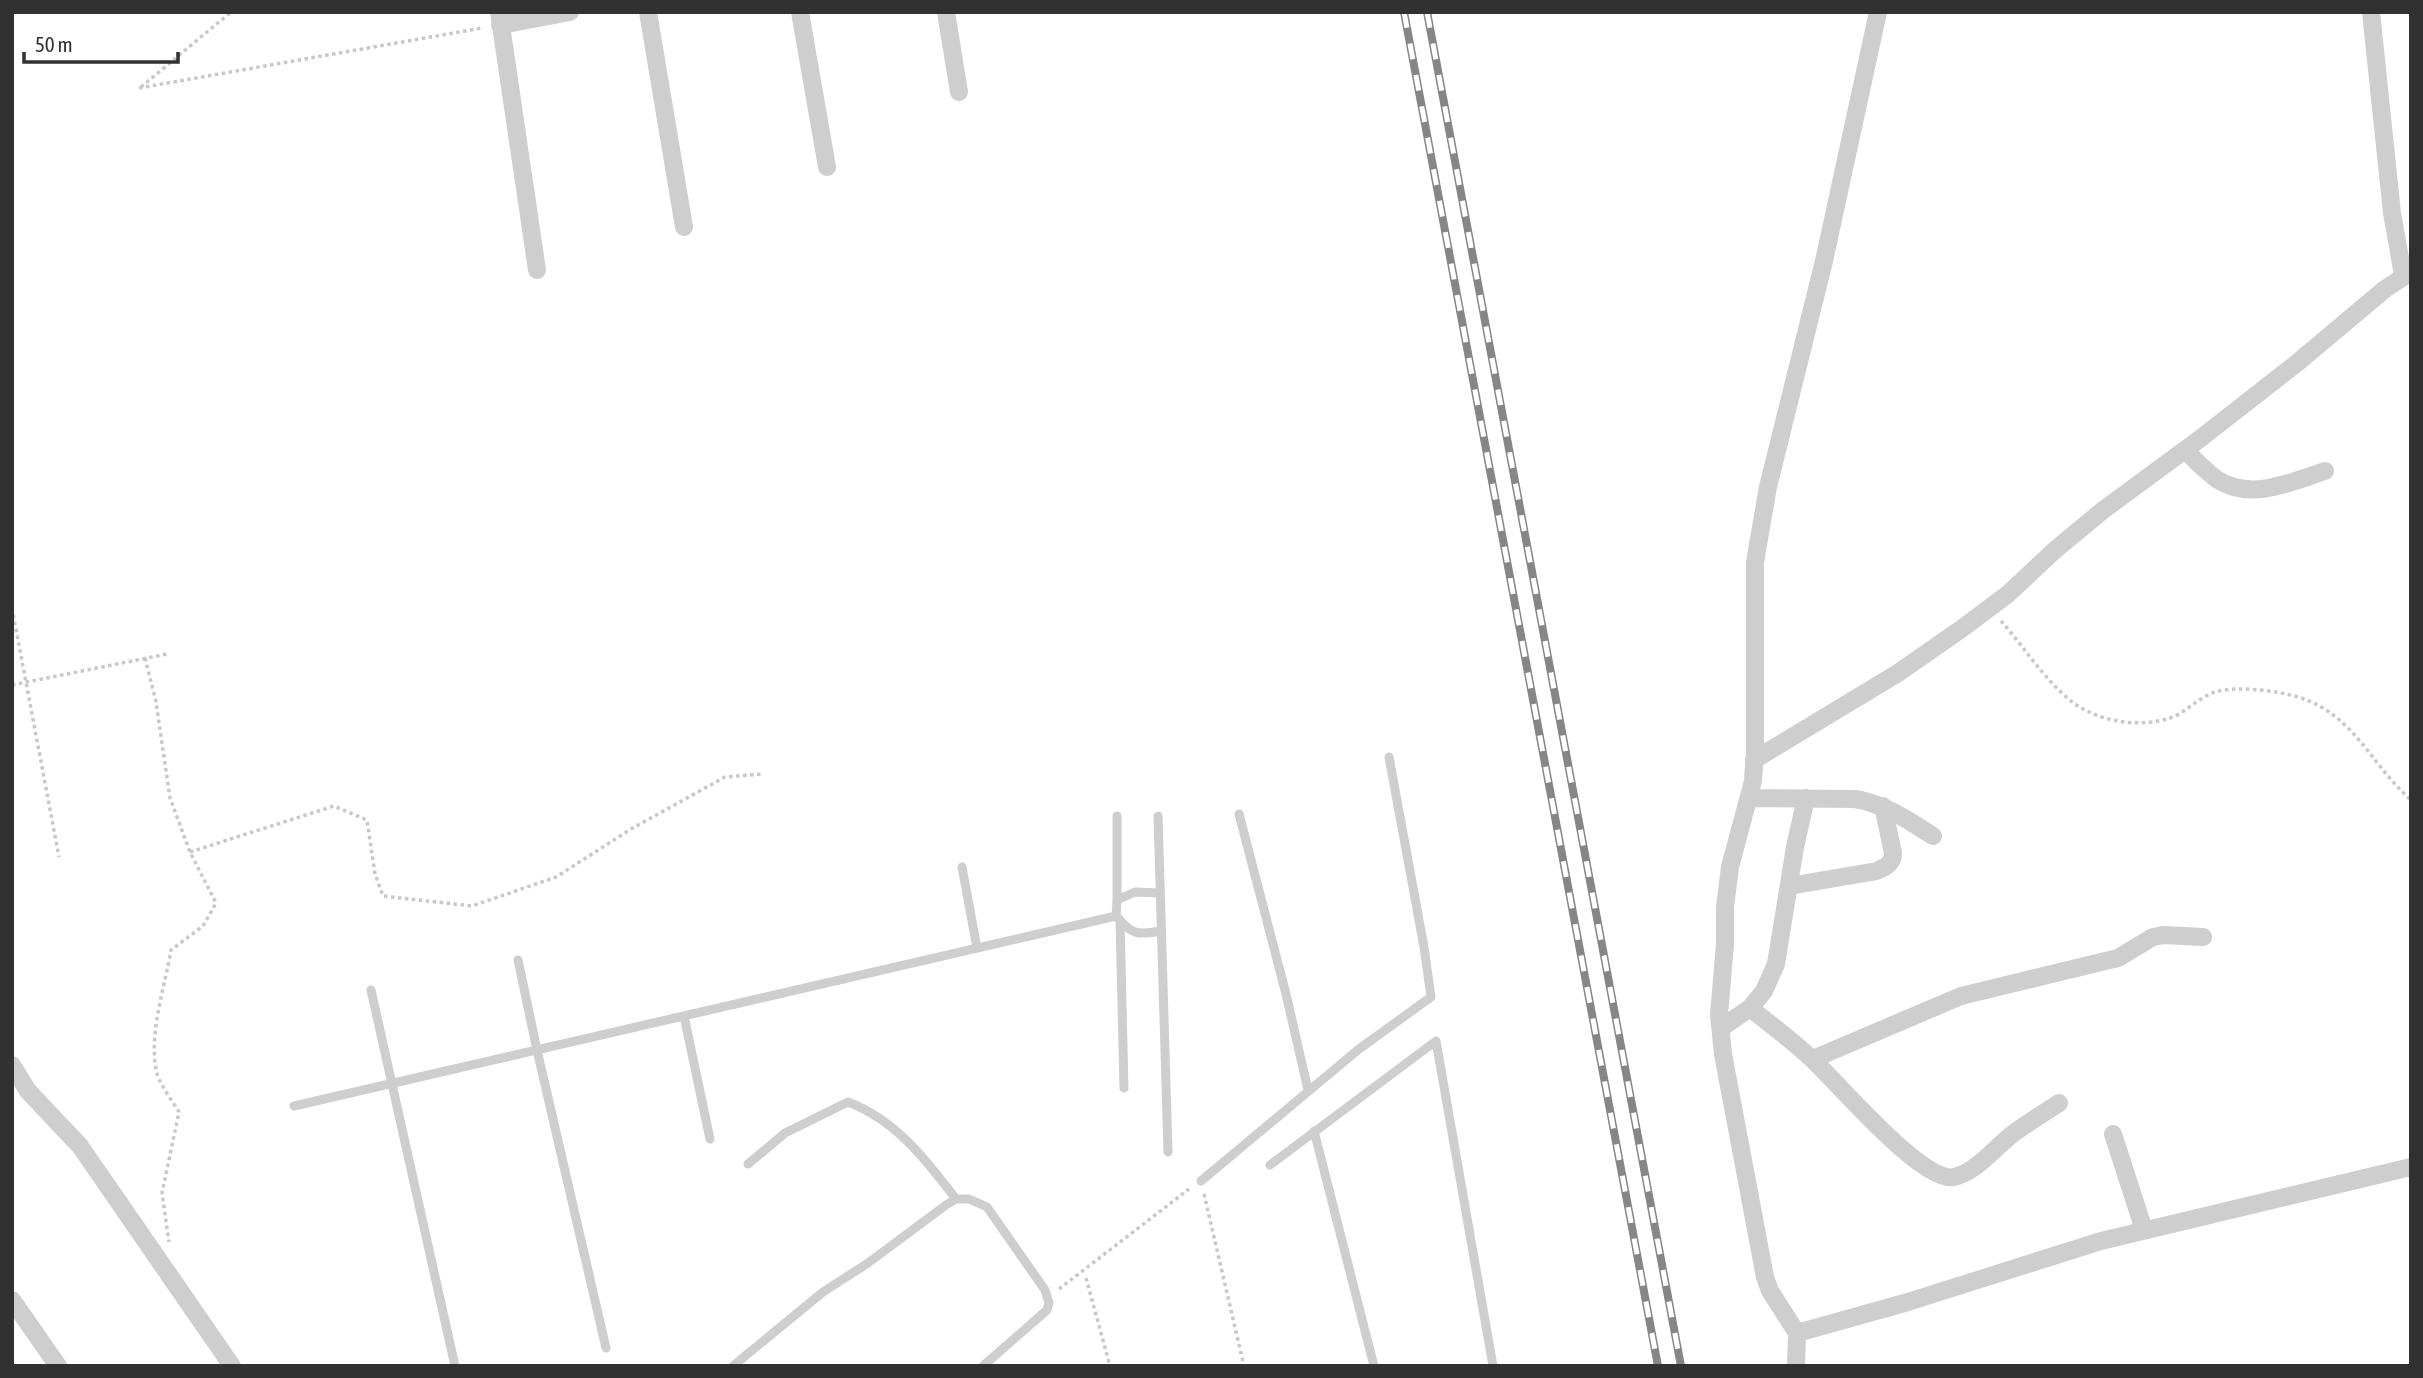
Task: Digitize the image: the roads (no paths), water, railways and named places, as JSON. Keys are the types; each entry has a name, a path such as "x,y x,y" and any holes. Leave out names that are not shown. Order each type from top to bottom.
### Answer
{"street":[{"path":"537,271 499,19 570,12"},
{"path":"648,12 684,227"},
{"path":"800,12 827,167"},
{"path":"946,12 959,92"},
{"path":"1796,1366 1797,1333 1770,1291 1765,1277 1723,1054 1719,1015 1725,907 1730,867 1753,781 1755,562 1768,487 1824,261 1878,12"},
{"path":"1754,760 1898,673 1989,608 2102,511 2297,363 2407,273 2392,213 2371,12"},
{"path":"2185,450 2218,479 2252,490 2279,486 2325,471"},
{"path":"1749,798 1856,799 1896,812 1933,836"},
{"path":"1721,1028 1750,1008 1764,991 1776,964 1806,798"},
{"path":"1788,886 1877,871 1889,865 1893,853 1883,806"},
{"path":"1813,1059 1961,996 2118,958 2153,937 2203,937"},
{"path":"1750,1008 1813,1059 1862,1111 1926,1168 1943,1178 1965,1173 2013,1134 2059,1103"},
{"path":"12,1065 28,1091 80,1146 232,1366"},
{"path":"2113,1134 2144,1230"},
{"path":"1797,1333 1908,1302 2101,1241 2411,1167"},
{"path":"12,1300 58,1366"}],"lane":[{"path":"1201,1181 1359,1049 1431,997 1389,757"},
{"path":"1239,814 1286,993 1308,1090"},
{"path":"1117,816 1117,900 1124,1088"},
{"path":"1158,816 1168,1152"},
{"path":"962,867 977,948"},
{"path":"1117,900 1135,892 1160,893"},
{"path":"294,1106 977,948 1118,918"},
{"path":"1118,918 1129,931 1144,934 1161,930"},
{"path":"519,960 537,1050 606,1348"},
{"path":"370,990 455,1366"},
{"path":"684,1016 710,1139"},
{"path":"1270,1165 1436,1041 1493,1366"},
{"path":"748,1164 785,1133 848,1102 869,1110 909,1141 956,1199"},
{"path":"1314,1131 1374,1366"},
{"path":"733,1366 823,1292 956,1199 969,1199 986,1207 1048,1298 1047,1310 983,1366"}],"railway":[{"path":"1404,12 1658,1366"},
{"path":"1427,12 1681,1366"}]}
